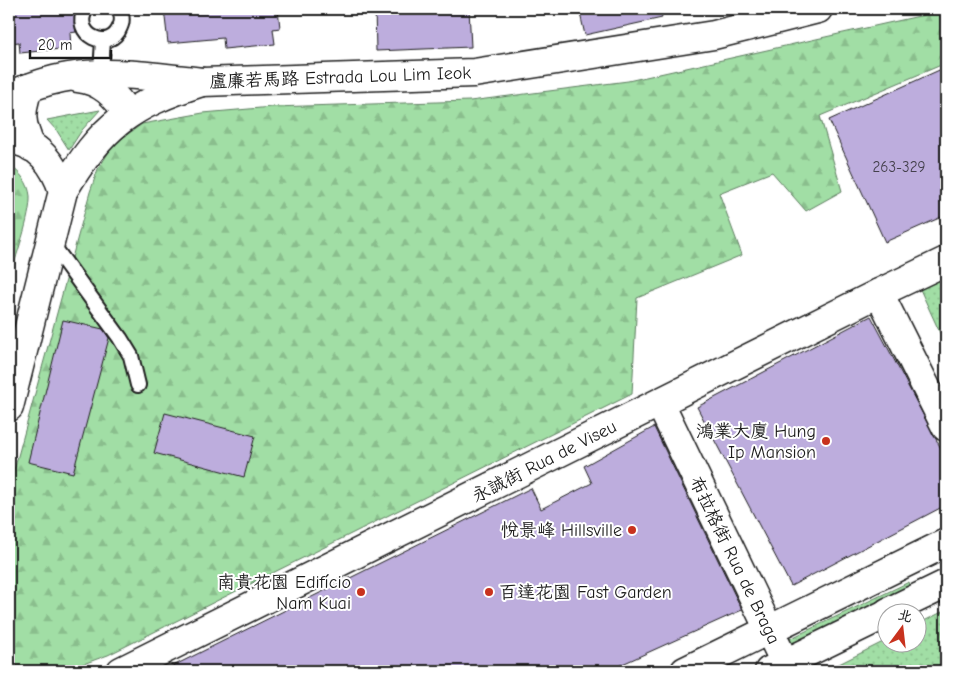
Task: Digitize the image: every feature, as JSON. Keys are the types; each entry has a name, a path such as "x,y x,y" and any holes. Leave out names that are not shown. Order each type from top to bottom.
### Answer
{"street":[{"name":"盧廉若馬路 Estrada Lou Lim Ieok","path":"9,408 63,191 78,165 96,142 117,122 141,105 169,92 202,82 474,73 714,35 818,9"},
{"path":"63,191 57,174 46,158 20,143 23,128 22,107 18,92 66,77 101,73 202,82"},
{"path":"66,77 86,78 103,86 118,98 128,114"},
{"name":"永誠街 Rua de Viseu","path":"134,668 660,402 946,261"},
{"path":"879,293 946,427"},
{"name":"布拉格街 Rua de Braga","path":"660,402 768,630 777,667"},
{"path":"685,671 946,543"},
{"path":"910,602 946,584"},
{"path":"777,667 878,618"}],"lane":[{"path":"86,9 82,19 86,31 90,36 103,40 115,36 119,31 122,18 118,9"},
{"path":"101,73 103,40"},
{"path":"50,242 120,338 131,356 138,385"}],"green space":[{"path":"946,9 946,63 820,116 842,191 806,211 772,172 719,193 742,255 637,298 632,394 108,655 64,671 48,671 9,664 9,478 15,467 90,192 98,169 114,144 142,124 203,113 272,107 470,101 628,81"},
{"path":"100,110 82,130 69,150 57,131 47,120"},
{"path":"9,166 17,171 28,187 30,204 9,280"},
{"path":"946,275 946,346 919,287"},
{"path":"909,582 912,589 885,602 878,602 878,605 786,649 783,642"},
{"path":"946,610 946,671 825,671 878,644 878,652 928,652 928,619"}],"building":[{"path":"9,9 74,9 76,32 70,33 71,48 20,53 19,42 9,43"},
{"path":"164,9 278,9 280,28 273,29 275,44 224,49 223,38 168,43"},
{"path":"375,9 469,9 471,47 376,51"},
{"path":"579,9 661,9 662,18 585,35"},
{"path":"946,67 946,215 885,242 829,120"},
{"name":"鴻業大廈 Hung Ip Mansion","path":"871,316 946,458 946,505 791,586 697,407"},
{"path":"63,320 103,329 109,338 73,473 28,462"},
{"path":"165,413 255,436 244,477 154,453"},
{"path":"654,427 742,610 607,671 163,671 531,488 541,509 592,483 584,466"}],"place":[{"name":"鴻業大廈 Hung Ip Mansion","path":"826,441"},
{"name":"悅景峰 Hillsville","path":"632,530"},
{"name":"南貴花園 Edifício Nam Kuai","path":"361,592"},
{"name":"百達花園 Fast Garden","path":"489,592"}]}
